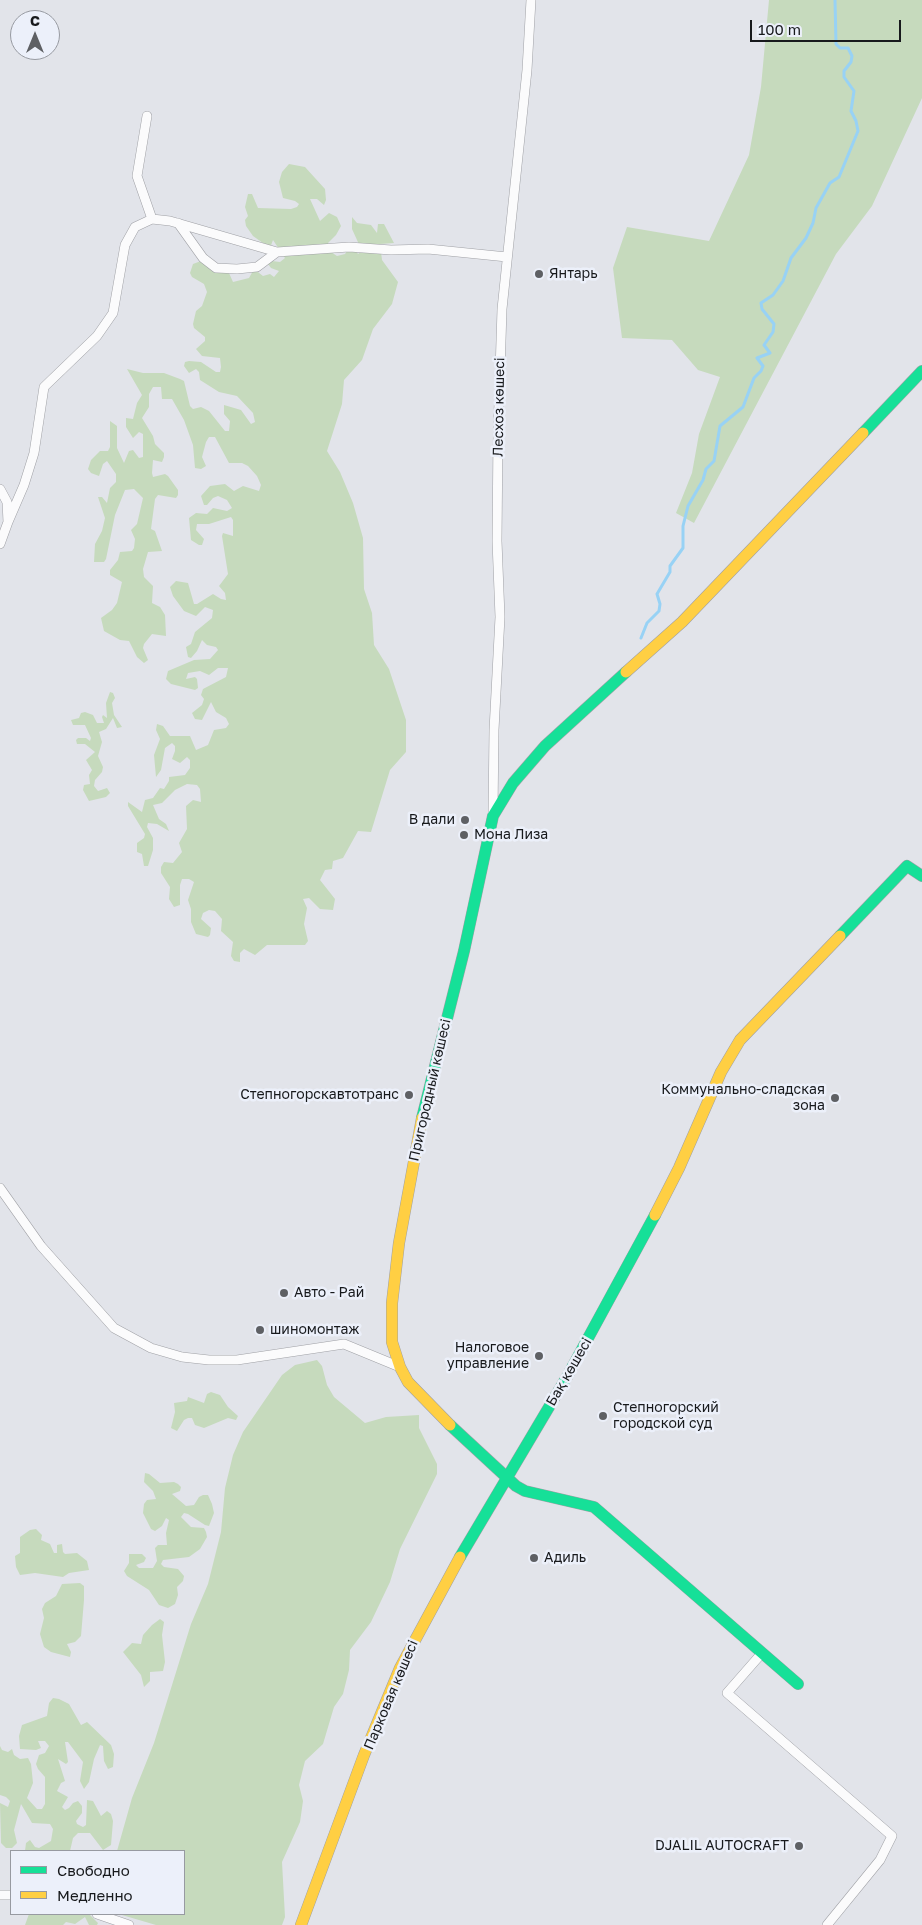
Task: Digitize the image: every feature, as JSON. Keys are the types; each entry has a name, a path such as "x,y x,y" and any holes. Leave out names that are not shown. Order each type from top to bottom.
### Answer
{"street":[{"name":"Лесхоз көшесі","path":"492,816 500,617 498,434 502,309 527,70 531,0"},
{"path":"148,116 137,176 152,219"},
{"path":"0,544 24,485 34,453 44,387 97,336 113,313 125,245 135,227 152,219 178,224 277,252 349,247 391,250 428,249 507,257"},
{"path":"178,224 203,258 216,268 237,269 257,267 277,252"},
{"path":"492,816 513,783 546,746 599,695 682,622 922,372"},
{"path":"0,489 7,502 8,522"},
{"name":"Пригородный көшесі","path":"492,816 464,951 417,1137 408,1187 399,1243 391,1327 392,1342 400,1367 420,1396 507,1477 525,1491 594,1507 798,1684"},
{"name":"Бақ көшесі","path":"507,1477 568,1375 629,1265 679,1168 721,1072 740,1040 907,866 922,876"},
{"path":"0,1188 41,1246 114,1328 151,1348 182,1357 237,1360 344,1344 400,1367"},
{"name":"Парковая көшесі","path":"301,1925 364,1755 400,1668 421,1626 507,1477"},
{"path":"762,1653 727,1693 892,1836 880,1860 827,1925"},
{"path":"100,1915 129,1925"}],"green space":[{"path":"769,0 922,0 922,98 872,206 836,254 694,523 676,513 692,473 699,434 720,377 698,370 672,340 622,338 613,268 627,227 709,241 749,155 761,87"},
{"path":"289,164 305,167 325,189 326,200 324,205 317,199 310,199 320,221 329,213 337,217 341,226 328,243 331,252 337,256 345,254 349,248 355,249 358,254 362,251 352,229 352,217 357,223 371,225 377,233 378,224 384,224 394,243 380,244 382,260 398,282 392,304 373,329 362,360 344,380 342,404 327,451 340,472 353,503 363,538 364,589 372,613 374,645 389,669 406,720 406,752 390,770 371,832 358,831 343,858 333,861 332,869 325,870 320,880 335,899 333,910 320,909 309,898 303,899 307,908 304,924 308,941 305,945 267,945 255,955 244,949 240,953 240,962 234,961 231,956 233,942 221,931 222,919 215,911 209,910 203,913 201,919 211,928 210,935 208,937 196,934 191,922 191,909 188,900 194,882 189,879 182,879 180,885 180,905 174,907 169,899 170,887 161,873 161,867 164,862 173,863 182,852 179,843 187,829 186,806 193,800 201,802 200,789 197,785 187,784 175,790 162,803 153,805 159,819 166,824 169,831 157,824 148,823 147,827 153,838 153,850 148,866 144,866 142,854 137,852 137,843 144,838 145,834 128,806 128,802 142,812 145,800 153,798 160,788 164,789 169,781 169,777 185,775 190,768 190,760 187,757 180,763 172,759 175,746 172,743 165,748 161,770 156,777 154,755 160,739 156,730 157,724 163,726 170,736 190,736 196,750 208,745 214,730 226,728 229,724 226,718 216,712 211,702 202,720 195,719 192,713 202,705 204,699 201,695 203,689 226,677 228,668 218,668 209,675 200,671 188,673 186,679 195,677 197,679 198,688 195,690 171,684 166,679 168,671 194,660 210,659 218,650 216,647 207,645 202,640 197,651 191,658 188,657 186,647 191,644 195,632 212,618 213,610 205,607 196,616 184,611 173,596 170,587 176,581 188,583 194,604 213,594 226,600 225,593 219,586 228,574 222,536 223,533 233,536 233,520 231,517 209,524 197,524 196,530 204,539 202,545 199,545 191,540 189,518 196,513 207,514 213,508 227,511 232,508 227,500 218,496 213,498 207,505 204,505 201,496 210,486 225,484 234,491 243,486 259,491 261,485 257,476 248,466 242,463 229,463 215,437 209,437 206,442 202,457 206,466 201,469 195,468 193,445 184,420 172,399 162,399 161,387 153,387 149,394 149,407 142,418 153,436 155,444 164,453 164,457 162,462 153,460 152,473 153,477 165,474 168,476 178,490 178,495 176,498 158,495 155,499 151,529 155,531 162,551 148,552 143,569 144,577 153,586 152,603 160,607 165,615 166,636 152,634 144,644 143,648 148,660 144,663 137,657 129,641 120,640 104,631 101,618 112,610 117,603 122,582 110,575 110,570 118,560 120,552 132,551 134,548 135,539 131,530 137,524 143,498 134,489 125,490 115,515 106,559 104,562 94,562 95,544 102,531 105,518 98,497 102,497 107,503 110,488 116,482 116,474 107,461 103,464 99,476 91,473 88,469 91,460 100,451 108,451 110,447 110,421 117,426 117,448 124,463 129,451 133,450 139,458 143,457 143,434 139,432 133,438 126,427 126,418 133,419 137,403 142,395 127,369 143,373 164,373 184,381 190,406 193,409 201,407 209,411 225,431 229,431 230,421 224,414 224,405 241,410 251,424 255,422 253,413 237,396 219,392 200,380 199,372 196,369 189,373 184,366 185,362 189,361 201,362 216,372 220,372 221,367 220,358 202,356 196,349 205,341 205,337 194,328 193,324 196,311 202,306 207,292 204,284 192,277 190,273 193,264 201,261 229,273 233,282 249,278 254,269 263,276 270,274 274,277 279,271 271,268 268,264 272,261 280,262 285,258 273,240 270,248 253,236 246,226 245,220 248,216 245,207 248,194 252,194 258,208 291,209 297,207 299,204 295,201 283,198 279,182 282,172"},
{"path":"110,692 113,693 115,698 112,703 114,715 122,727 117,728 113,718 106,729 99,732 102,742 98,756 103,767 102,772 95,780 94,786 98,791 107,788 110,793 106,797 89,801 83,790 84,785 90,784 89,775 92,770 86,760 95,752 85,744 77,744 76,740 78,738 86,738 90,741 91,738 85,725 73,725 71,720 79,718 81,713 85,712 93,715 97,723 104,723 102,717 103,715 107,718 106,703"},
{"path":"317,1360 322,1366 327,1385 334,1397 365,1423 386,1417 419,1415 419,1428 437,1464 437,1474 400,1549 390,1582 371,1622 350,1650 349,1670 343,1694 334,1707 323,1744 305,1761 299,1785 303,1801 300,1822 282,1862 285,1917 282,1925 156,1925 122,1915 185,1915 185,1850 117,1850 132,1798 154,1743 191,1624 208,1584 221,1532 225,1488 233,1455 243,1432 282,1375 295,1365"},
{"path":"211,1392 220,1395 228,1407 238,1416 236,1420 228,1418 204,1428 195,1425 192,1418 188,1418 184,1420 177,1431 171,1428 175,1412 174,1403 187,1401 188,1397 204,1403 207,1394"},
{"path":"145,1473 160,1483 174,1482 178,1484 181,1487 180,1491 172,1494 186,1506 194,1505 199,1497 208,1495 214,1513 209,1526 188,1514 184,1513 181,1517 191,1527 204,1528 207,1537 200,1549 189,1557 163,1560 161,1564 164,1567 178,1569 184,1576 183,1581 177,1587 178,1595 175,1604 168,1608 159,1605 149,1590 127,1576 124,1571 129,1563 129,1554 142,1554 146,1558 144,1562 136,1565 139,1568 153,1568 157,1561 155,1548 158,1545 167,1545 166,1533 169,1520 166,1518 162,1526 155,1531 151,1529 143,1513 144,1504 147,1500 156,1499 153,1491 144,1482"},
{"path":"36,1529 42,1535 41,1540 50,1544 54,1553 57,1553 57,1545 62,1544 65,1554 77,1553 87,1561 89,1570 69,1573 63,1577 35,1573 20,1575 16,1567 15,1556 20,1553 20,1537 30,1530"},
{"path":"80,1583 84,1586 81,1636 75,1642 67,1644 71,1652 70,1657 51,1652 44,1647 40,1634 44,1618 42,1609 45,1603 56,1596 62,1584"},
{"path":"160,1619 164,1622 162,1635 165,1662 163,1671 150,1672 150,1681 144,1687 141,1675 123,1652 132,1643 141,1644 143,1635"},
{"path":"53,1698 69,1704 81,1725 87,1722 111,1745 114,1754 113,1767 108,1769 104,1761 103,1746 100,1745 94,1759 89,1782 84,1789 80,1781 83,1762 68,1742 65,1742 68,1762 66,1764 58,1759 65,1781 61,1783 57,1791 68,1797 62,1807 65,1810 78,1801 82,1806 82,1813 76,1821 77,1824 83,1827 86,1825 87,1800 93,1801 101,1816 107,1811 111,1814 113,1821 111,1845 103,1850 90,1833 78,1833 73,1838 70,1850 25,1850 26,1843 30,1840 35,1847 39,1848 51,1841 53,1829 50,1824 32,1823 21,1804 14,1830 17,1843 12,1848 6,1848 1,1843 0,1803 8,1807 10,1801 0,1795 0,1746 2,1750 8,1752 12,1749 14,1755 20,1759 28,1758 31,1764 33,1783 27,1798 37,1809 42,1809 45,1804 45,1777 36,1764 39,1755 45,1753 49,1746 45,1741 38,1741 41,1748 36,1750 20,1749 19,1736 22,1725 47,1716 49,1703"},
{"path":"29,1915 90,1915 98,1923 97,1925 89,1925 85,1917 75,1924 66,1922 63,1925 25,1925"}],"waterway":[{"path":"641,638 647,623 659,611 660,604 657,594 670,572 670,566 683,548 683,526 688,506 703,480 706,469 714,461 720,426 743,407 754,378 763,366 757,358 770,353 764,345 773,332 774,324 762,309 761,303 773,295 783,281 791,258 806,238 813,223 816,208 830,183 839,177 858,131 851,111 854,91 844,77 844,71 851,62 852,56 848,48 840,48 836,44 835,0"}],"traffic: fast":[{"path":"863,433 922,371"},
{"path":"422,1118 464,951 493,816 513,783 545,746 626,672"},
{"path":"840,936 907,866 922,876"},
{"path":"460,1557 568,1375 655,1215"},
{"path":"450,1425 516,1486 525,1491 594,1507 798,1684"}],"traffic: slow":[{"path":"626,672 682,622 863,433"},
{"path":"655,1215 679,1168 721,1072 740,1040 840,936"},
{"path":"422,1118 399,1243 392,1303 392,1342 400,1367 408,1382 450,1425"},
{"path":"301,1925 364,1755 400,1668 460,1557"}],"place":[{"name":"Янтарь","path":"539,274"},
{"name":"В дали","path":"465,820"},
{"name":"Мона Лиза","path":"464,835"},
{"name":"Степногорскавтотранс","path":"409,1095"},
{"name":"Коммунально-сладская зона","path":"835,1098"},
{"name":"Авто - Рай","path":"284,1293"},
{"name":"шиномонтаж","path":"260,1330"},
{"name":"Налоговое управление","path":"539,1356"},
{"name":"Степногорский городской суд","path":"603,1416"},
{"name":"Адиль","path":"534,1558"},
{"name":"DJALIL AUTOCRAFT","path":"799,1846"}]}
